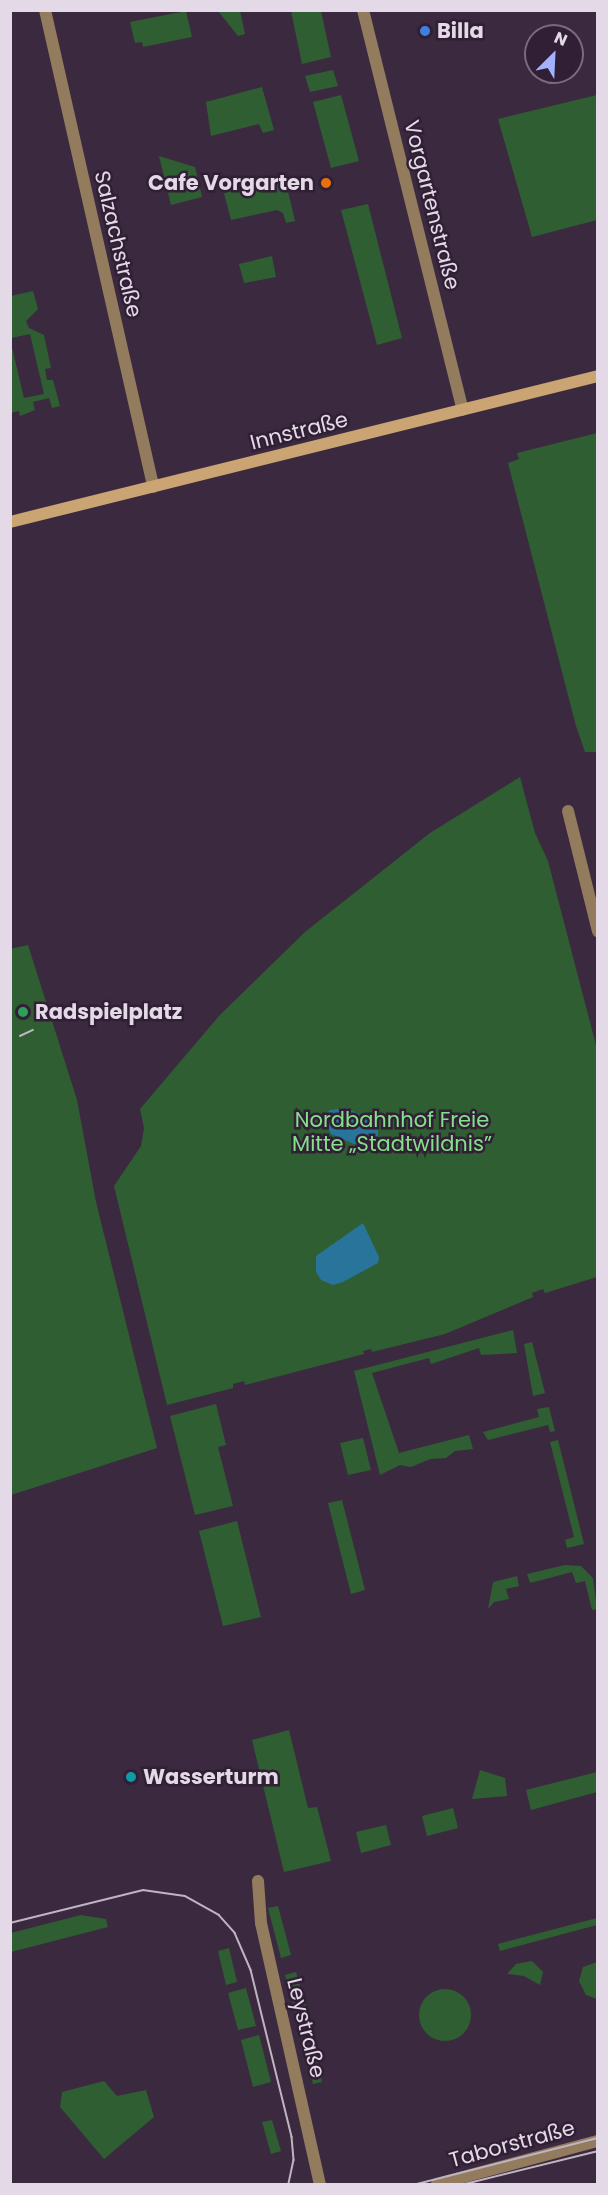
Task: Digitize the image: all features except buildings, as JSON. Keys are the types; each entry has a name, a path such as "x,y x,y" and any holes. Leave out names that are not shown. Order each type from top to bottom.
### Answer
{"main road":[{"name":"Innstraße","path":"10,522 597,376"}],"street":[{"name":"Salzachstraße","path":"45,10 153,487"},
{"name":"Vorgartenstraße","path":"363,10 463,410"},
{"path":"568,812 597,931"},
{"name":"Leystraße","path":"258,1881 259,1917 320,2184"},
{"name":"Taborstraße","path":"436,2184 597,2141"}],"green space":[{"path":"186,11 192,37 143,47 142,42 135,43 130,22"},
{"path":"218,11 240,11 245,34 238,36"},
{"path":"291,11 321,11 331,57 302,64"},
{"path":"333,70 338,86 310,92 305,76"},
{"path":"262,87 274,130 263,133 259,124 211,136 206,102"},
{"path":"341,95 359,161 331,168 313,102"},
{"path":"597,95 597,220 532,237 498,119"},
{"path":"159,156 195,167 202,197 171,205"},
{"path":"285,179 295,221 286,223 283,213 277,210 231,220 224,193"},
{"path":"368,204 402,338 377,345 341,210"},
{"path":"272,256 276,277 244,283 239,264"},
{"path":"33,291 38,309 26,321 29,328 44,335 51,368 45,369 47,380 53,380 60,406 52,408 49,398 33,402 35,410 20,416 19,411 11,413 11,343 24,398 44,394 30,334 11,338 11,296"},
{"path":"598,433 597,752 585,752 576,726 508,463 519,459 517,453"},
{"name":"Nordbahnhof Freie Mitte „Stadtwildnis”","path":"520,777 535,833 548,861 597,1049 597,1277 545,1293 543,1289 532,1293 533,1297 445,1334 372,1352 371,1349 363,1351 364,1354 245,1385 244,1381 233,1384 233,1388 167,1405 114,1186 141,1146 144,1128 140,1109 219,1016 305,932 430,833"},
{"path":"28,945 77,1100 96,1202 157,1448 11,1495 10,949"},
{"path":"513,1330 517,1353 481,1355 479,1348 431,1364 429,1358 372,1373 399,1453 469,1435 473,1449 455,1451 446,1458 430,1459 411,1467 400,1465 380,1475 354,1371"},
{"path":"532,1342 545,1393 533,1396 524,1344"},
{"path":"216,1404 226,1445 218,1447 233,1506 195,1515 170,1416"},
{"path":"549,1407 555,1431 550,1432 548,1425 488,1440 483,1432 539,1417 537,1409"},
{"path":"363,1438 371,1470 348,1475 340,1443"},
{"path":"558,1440 584,1544 567,1548 565,1540 574,1537 550,1442"},
{"path":"342,1500 365,1590 351,1594 328,1503"},
{"path":"237,1521 261,1617 223,1626 199,1531"},
{"path":"565,1565 581,1566 593,1578 597,1609 592,1610 585,1581 576,1583 572,1572 530,1583 527,1574"},
{"path":"517,1576 519,1586 506,1589 509,1599 494,1602 488,1609 493,1582"},
{"path":"289,1730 308,1808 317,1807 331,1861 284,1872 252,1740"},
{"path":"480,1770 505,1778 507,1796 472,1799"},
{"path":"597,1772 597,1792 531,1810 526,1790"},
{"path":"453,1808 458,1828 427,1836 422,1816"},
{"path":"386,1825 391,1845 361,1853 356,1832"},
{"path":"278,1906 291,1955 281,1958 268,1908"},
{"path":"81,1915 106,1919 108,1927 11,1952 11,1933"},
{"path":"597,1918 597,1925 500,1951 498,1944"},
{"path":"229,1948 237,1982 226,1985 218,1951"},
{"path":"532,1961 543,1972 540,1985 524,1976 507,1974 516,1964"},
{"path":"597,1962 598,1999 586,1995 579,1981 583,1967"},
{"path":"296,1972 308,2015 297,2018 285,1975"},
{"path":"246,1988 256,2026 238,2030 228,1993"},
{"path":"440,1989 450,1989 460,1993 467,2000 471,2015 467,2030 460,2037 450,2041 440,2041 430,2037 423,2030 419,2020 419,2010 423,2000 430,1993"},
{"path":"259,2035 271,2082 253,2087 241,2040"},
{"path":"315,2052 322,2082 313,2084 306,2054"},
{"path":"104,2081 117,2096 146,2090 154,2117 104,2159 60,2107 62,2092"},
{"path":"272,2120 281,2151 271,2154 262,2122"}],"water":[{"path":"347,1108 378,1124 378,1143 361,1147 331,1134 322,1117 330,1110"},
{"path":"363,1223 379,1257 378,1263 333,1285 321,1280 316,1272 316,1256"}],"tram line":[{"path":"20,1036 33,1030"},
{"path":"10,1923 143,1890 185,1896 219,1915 235,1933 251,1970 292,2137 294,2160 289,2184"},
{"path":"417,2184 598,2138"},
{"path":"465,2184 598,2151"}],"place":[{"name":"Billa","path":"425,31"},
{"name":"Cafe Vorgarten","path":"326,183"},
{"name":"Radspielplatz","path":"23,1012"},
{"name":"Wasserturm","path":"131,1777"}]}
